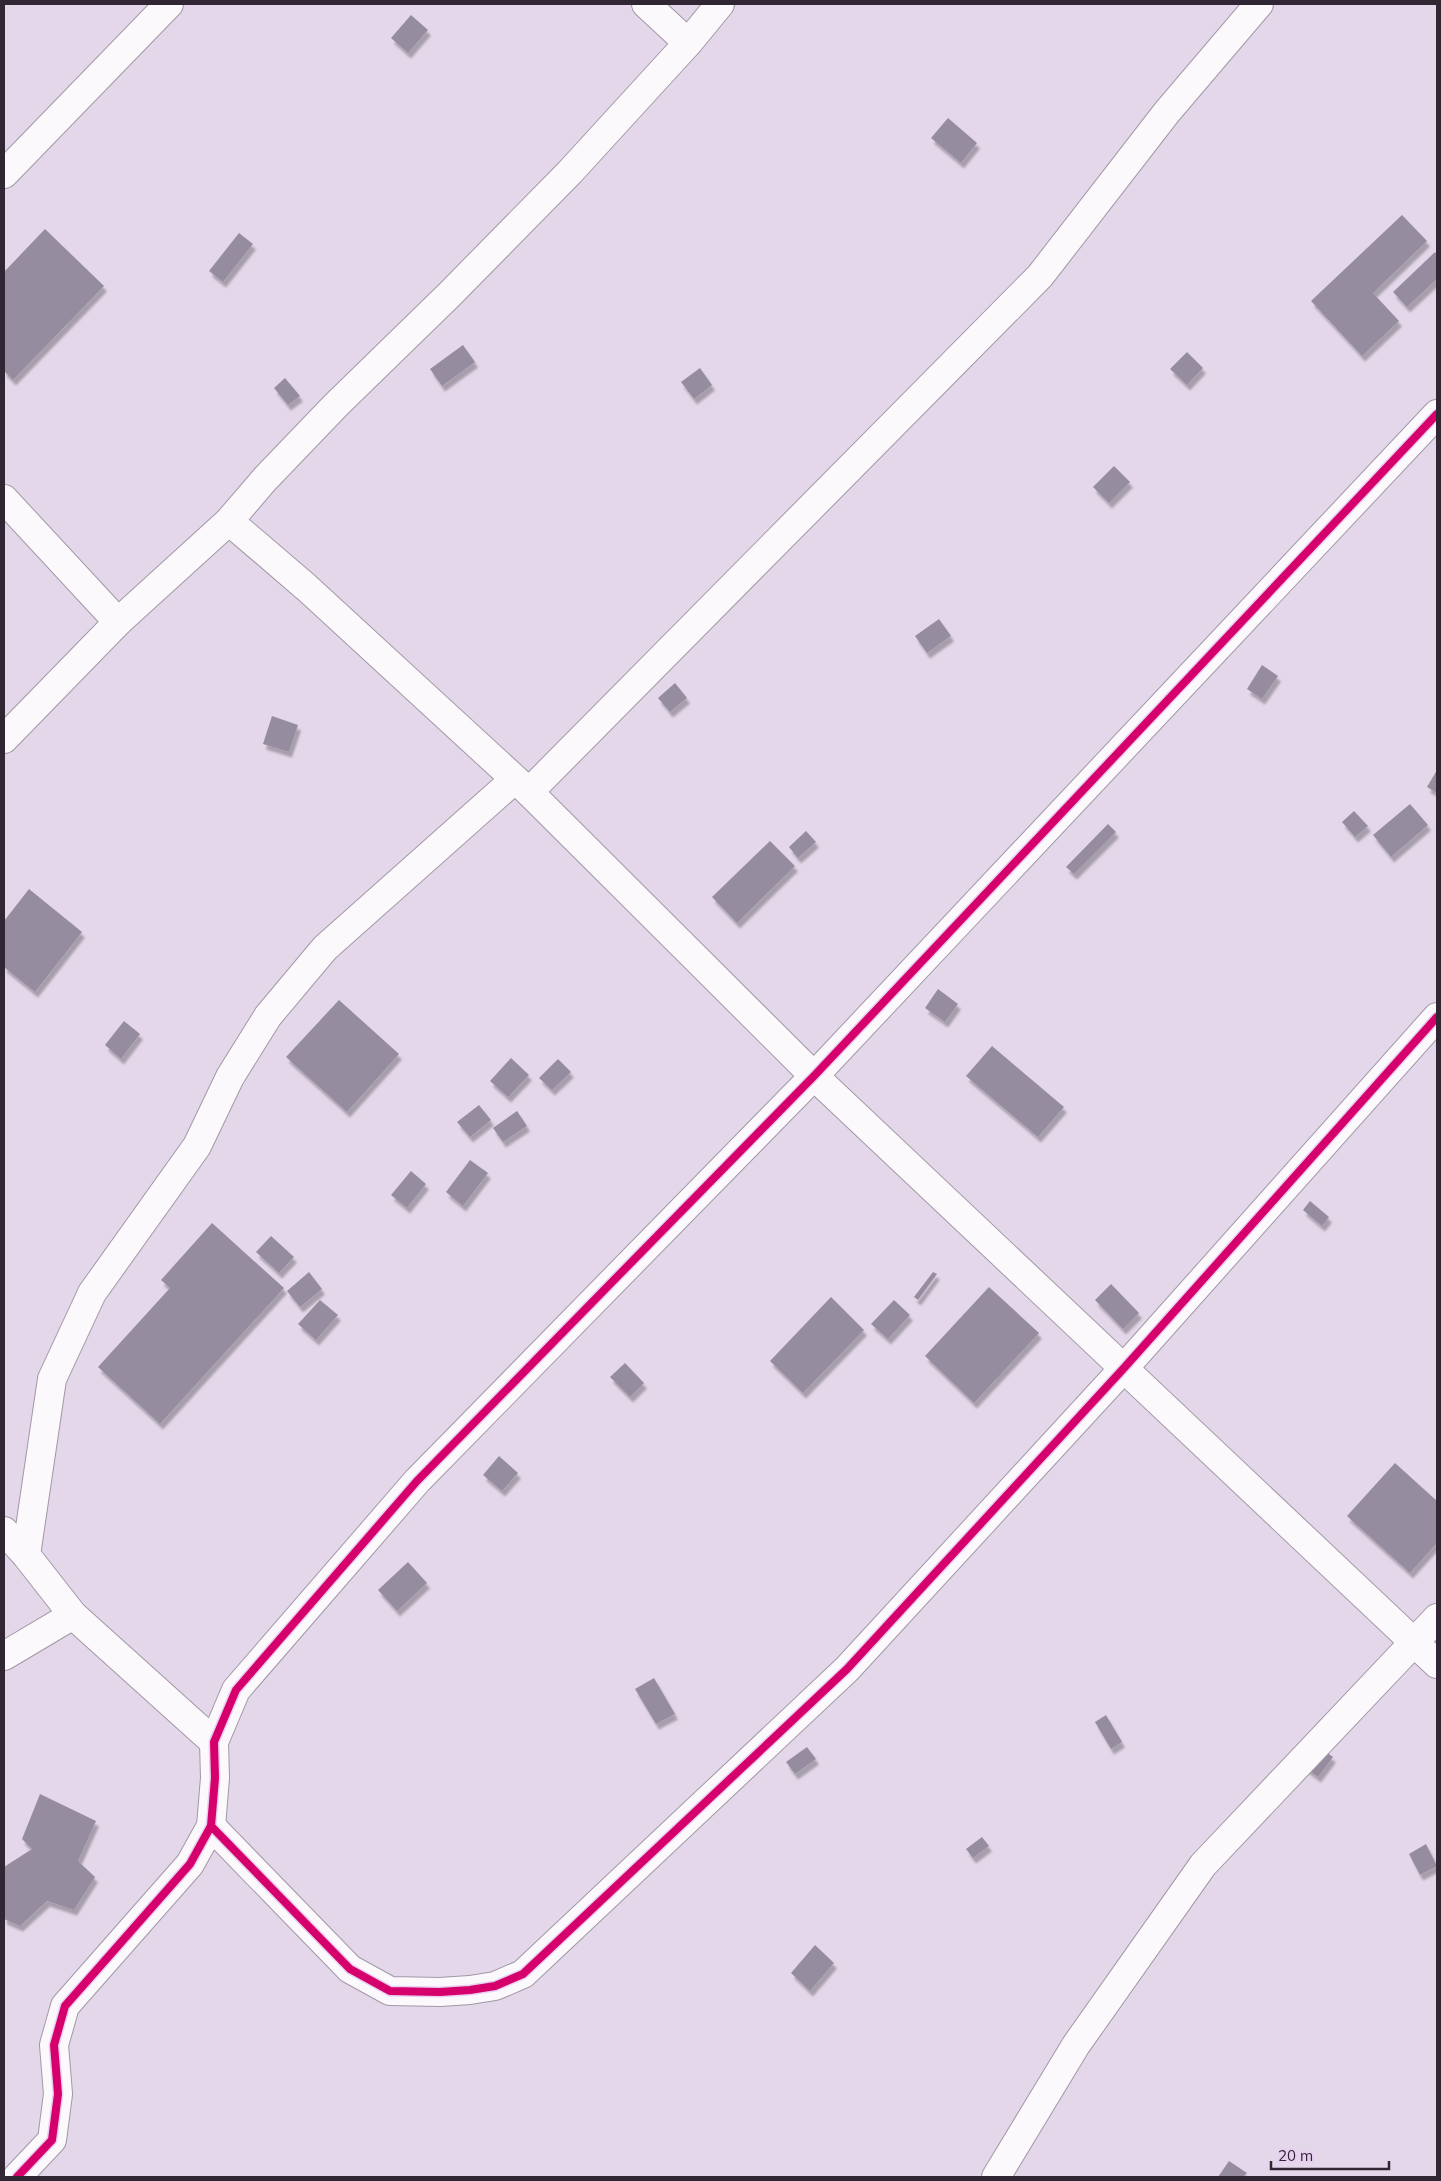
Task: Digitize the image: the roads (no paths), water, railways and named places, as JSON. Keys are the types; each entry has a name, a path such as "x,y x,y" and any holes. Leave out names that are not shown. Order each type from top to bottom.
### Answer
{"street":[{"path":"4,174 169,4"},
{"path":"646,4 688,43"},
{"path":"4,739 118,622 229,521 265,479 336,405 449,296 570,172 688,43 720,4"},
{"path":"26,1555 52,1380 92,1293 197,1146 230,1077 275,1009 325,948 521,786 1040,276 1167,112 1259,4"},
{"path":"17,2177 52,2140 58,2094 54,2045 65,2006 190,1864 211,1826 215,1778 214,1742 236,1690 417,1481 814,1076 1437,414"},
{"path":"4,498 118,622"},
{"path":"229,521 306,587 521,786 814,1076 1437,1664"},
{"path":"211,1826 350,1969 390,1991 440,1992 470,1990 496,1986 523,1974 847,1669 1124,1368 1437,1017"},
{"path":"4,1531 26,1555 73,1615 214,1742"},
{"path":"4,1656 73,1615"},
{"path":"996,2177 1076,2045 1203,1865 1437,1618"}]}
